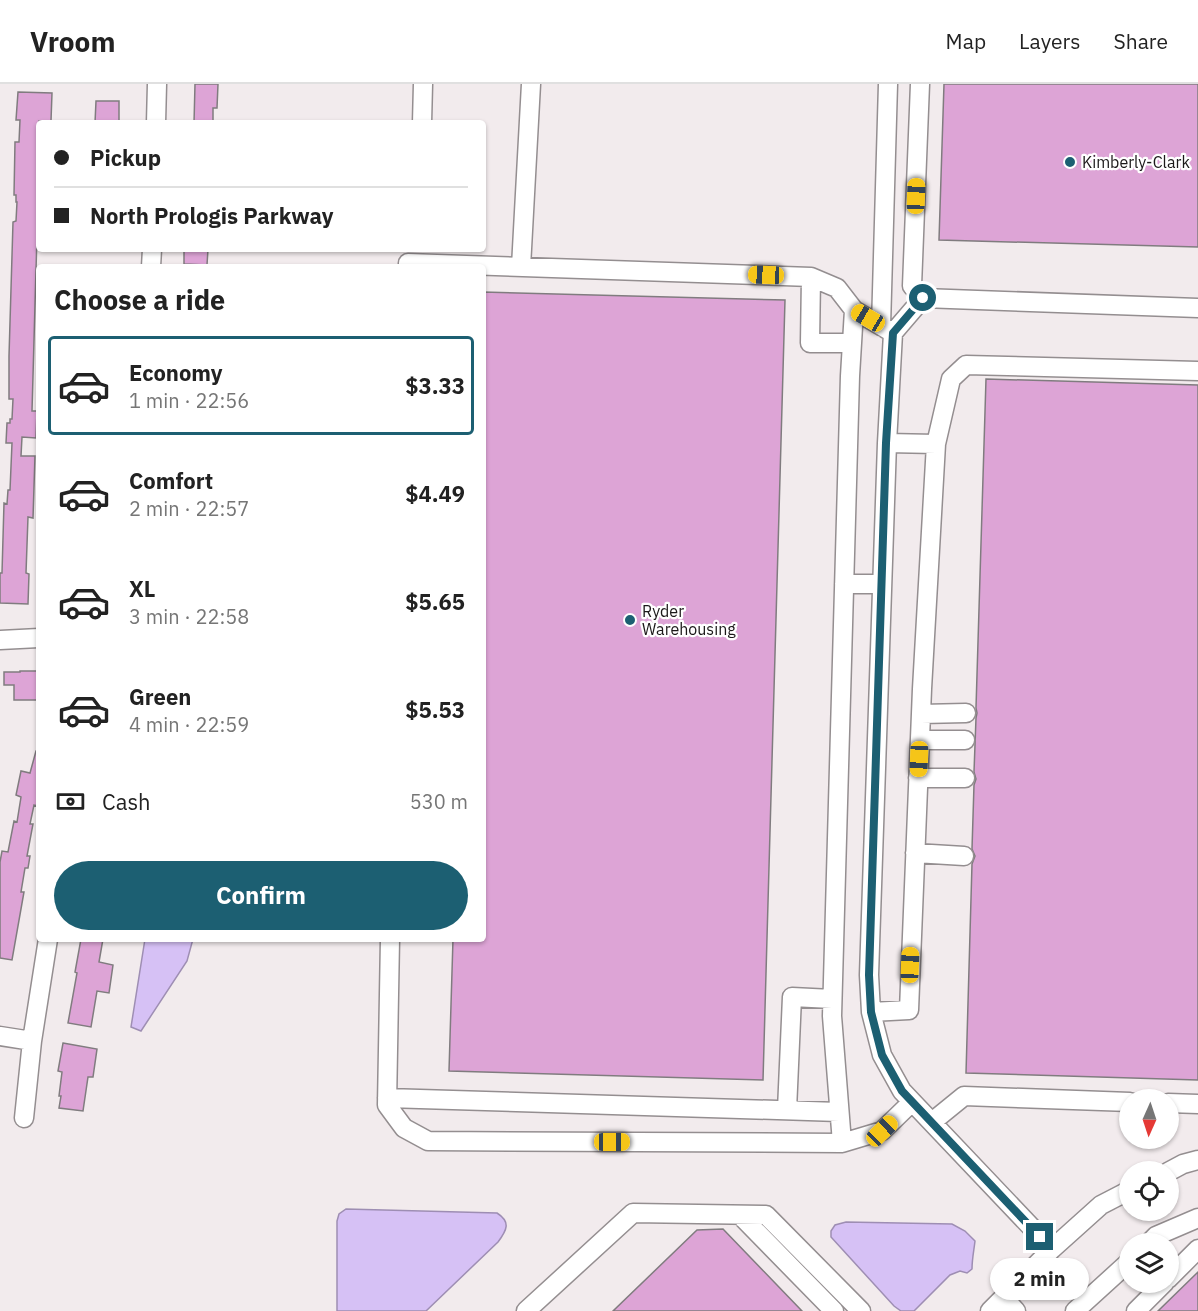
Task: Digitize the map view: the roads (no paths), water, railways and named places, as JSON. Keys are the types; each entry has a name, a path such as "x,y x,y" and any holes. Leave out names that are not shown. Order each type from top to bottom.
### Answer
{"street":[{"path":"156,120 157,84"},
{"path":"422,120 423,84"},
{"path":"521,267 531,84"},
{"path":"888,84 886,443 869,975 871,1012 882,1055 902,1091 1052,1249"},
{"path":"920,84 912,286 923,298"},
{"path":"415,260 476,264"},
{"path":"486,265 811,277 837,288 854,310 887,329"},
{"path":"811,277 810,343 852,343"},
{"path":"887,329 923,298 1198,308"},
{"path":"842,1143 832,999 850,376 854,310"},
{"path":"871,1012 909,1010 921,714 936,444 951,379 966,364 1198,371"},
{"path":"886,443 936,444"},
{"path":"844,585 882,584"},
{"path":"0,640 36,638"},
{"path":"921,714 966,713"},
{"path":"920,740 964,741"},
{"path":"918,778 965,778"},
{"path":"915,853 964,856"},
{"path":"24,1119 32,1041 48,942"},
{"path":"390,942 387,1105 405,1128 428,1141 842,1143 882,1131 912,1102"},
{"path":"787,1110 792,997 832,999"},
{"path":"0,1036 32,1041"},
{"path":"932,1122 964,1096 1119,1101"},
{"path":"387,1098 839,1112"},
{"path":"1179,1103 1198,1104"},
{"path":"1179,1166 1198,1160"},
{"path":"990,1311 1010,1304 1052,1249 1101,1205 1119,1196"},
{"path":"526,1311 633,1213 766,1215 861,1311"},
{"path":"740,1215 834,1311"},
{"path":"1165,1233 1196,1222"},
{"path":"1179,1268 1198,1250"},
{"path":"1085,1308 1119,1272"},
{"path":"1136,1311 1154,1293"}],"place":[{"name":"Kimberly-Clark","path":"1070,162"},
{"name":"Ryder Warehousing","path":"630,620"}]}
